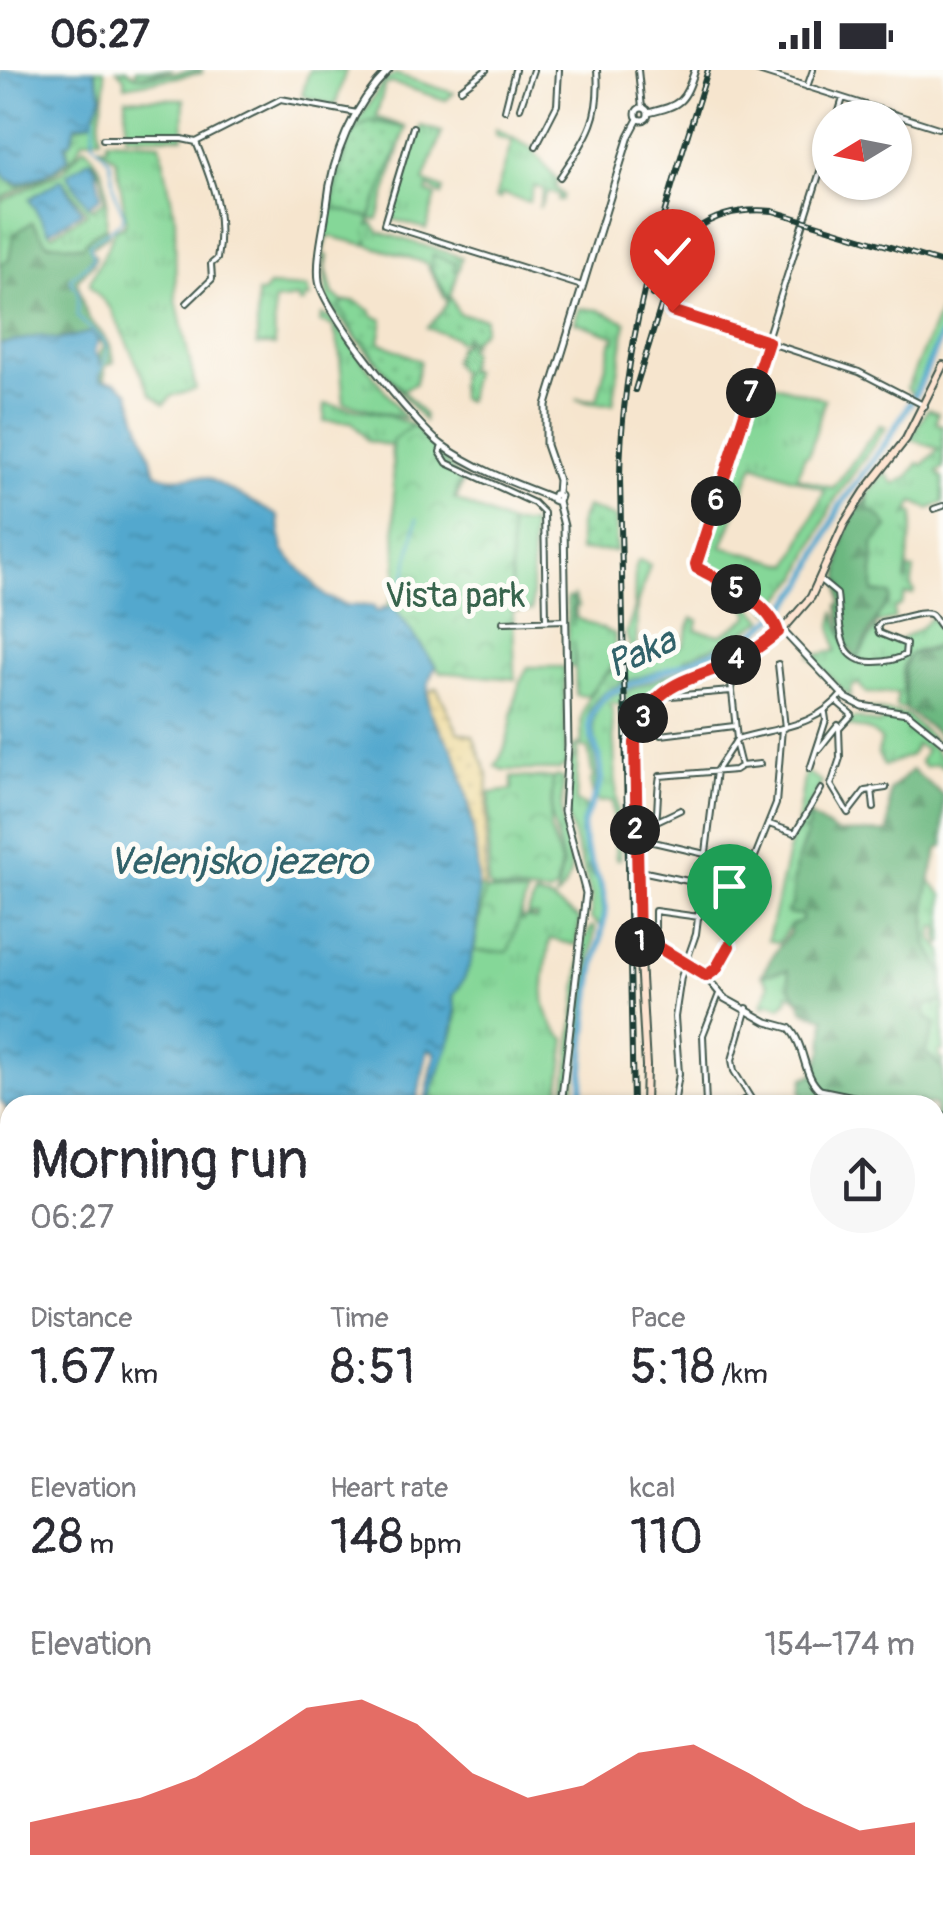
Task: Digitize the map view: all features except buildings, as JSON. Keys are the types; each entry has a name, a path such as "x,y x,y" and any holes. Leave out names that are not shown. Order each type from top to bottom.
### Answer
{"main road":[{"path":"645,1095 635,852 635,743 644,714 665,690 740,658 780,629 811,598 849,515 906,439 921,404 942,371"}],"street":[{"path":"389,70 357,113 335,158 318,280 327,304 403,402 442,445 555,498"},
{"path":"460,89 486,70"},
{"path":"504,110 515,70"},
{"path":"520,108 533,70"},
{"path":"536,146 557,105 560,70"},
{"path":"560,177 594,121 599,101 597,70"},
{"path":"562,1095 586,892 564,811 568,746 564,526 555,498 558,486 546,445 545,416 629,136 638,119 645,119 638,70"},
{"path":"645,110 676,106 683,100 695,70"},
{"path":"756,70 938,128"},
{"path":"808,87 812,70"},
{"path":"103,139 196,142 281,100 357,113"},
{"path":"413,127 384,224 582,286"},
{"path":"187,303 212,278 211,264 217,259 219,246 218,198 196,142"},
{"path":"812,199 696,564 740,592 843,693 862,706 907,713 943,742"},
{"path":"672,311 859,372 921,404"},
{"path":"442,445 440,452 446,462 534,503 544,513 546,619"},
{"path":"934,509 943,506"},
{"path":"820,580 837,594 842,637 848,654 856,660 882,662 906,654 906,644 879,632 881,622 927,612 943,629"},
{"path":"503,622 565,620"},
{"path":"706,976 720,964 733,938 748,874 779,791 783,728 778,664"},
{"path":"730,672 741,766"},
{"path":"665,690 670,696 732,691"},
{"path":"676,1095 679,1074 675,1016 684,961 694,942 699,918 716,771 736,740 825,712 843,693"},
{"path":"816,752 852,714 836,701"},
{"path":"810,769 825,712"},
{"path":"840,723 840,758 831,778 833,790 848,813 865,791 886,788"},
{"path":"661,736 734,726"},
{"path":"635,852 649,840 659,820 660,776 728,772 760,764"},
{"path":"872,788 874,808"},
{"path":"769,824 795,833 820,789"},
{"path":"659,820 680,810"},
{"path":"649,840 731,860"},
{"path":"636,870 731,890"},
{"path":"655,945 654,911 699,918"},
{"path":"639,942 655,945 684,961 706,976 719,994 765,1021 785,1026 794,1033 810,1078 820,1090 844,1095"},
{"path":"706,1095 703,1042 709,1014 719,994"},
{"path":"747,1008 732,1060 749,1095"}],"green space":[{"path":"95,70 104,70 101,137 83,140 69,161 67,145 74,137 74,128 91,122 102,95"},
{"path":"117,70 136,76 136,70 172,70 138,76 142,77 202,73 125,86 124,77"},
{"path":"309,70 346,70 335,106 302,96"},
{"path":"395,74 454,93 446,100 392,83 385,85 376,117 406,127 378,219 371,220 405,128 373,121 355,132 344,156 333,207 370,218 369,225 373,223 379,232 462,257 458,272 431,268 449,299 446,300 426,263 368,245 368,239 366,245 328,236 323,251 332,179 342,146 383,82"},
{"path":"126,98 184,99 183,137 126,136"},
{"path":"372,121 406,128 370,218 332,207 348,143 357,128"},
{"path":"421,126 442,132 424,181 443,189 441,195 429,187 427,193 436,196 426,229 392,219"},
{"path":"496,129 531,148 558,181 555,187 563,195 561,201 559,195 548,191 539,208 544,189 534,186 529,202 502,194 500,199 495,198 512,141 496,136"},
{"path":"107,140 160,143 175,218 176,300 196,389 172,396 164,404 151,394 111,309 89,285 114,230 124,226 126,219 116,159 99,147 107,147"},
{"path":"85,146 99,165 106,184 106,227 82,246 47,243 12,250 7,263 0,265 0,202 63,171","holes":["93,160 102,177 105,200 92,209 85,200 78,169","65,182 87,213 52,235 32,201"]},
{"path":"0,171 17,186 48,175 0,199"},
{"path":"32,222 48,244 73,246 82,246 106,227 109,235 90,248 96,256 93,264 77,280 87,316 106,338 113,354 114,362 105,367 105,381 101,380 99,353 103,347 95,333 56,339 40,336 0,344 0,265 9,259 13,235"},
{"path":"323,254 328,256 326,268 333,295 345,303 354,332 361,342 367,340 372,355 424,415 424,421 328,304"},
{"path":"433,255 455,263 454,270 458,272 450,296 459,314 485,318 483,330 471,342 465,337 456,341 427,328 449,299 431,268"},
{"path":"269,286 307,288 310,298 304,298 304,303 299,303 298,298 274,301 275,345 257,345 257,293 263,293"},
{"path":"355,301 383,320 379,342 420,361 415,384 402,390 365,342 358,340 340,307 343,302"},
{"path":"943,303 943,327 913,395 907,388"},
{"path":"579,308 599,310 626,322 613,404 576,399 597,400 612,340 615,341 615,336 575,322"},
{"path":"322,315 332,319 405,418 344,403 339,348 333,326 320,322"},
{"path":"464,341 472,345 466,348 471,352 465,370 473,371 467,401 460,399 462,373 453,361"},
{"path":"758,380 825,399 809,455 805,455 797,477 833,488 880,425 886,427 834,501 799,577 770,612 763,603 773,595 762,600 753,598 699,563","holes":["754,464 825,490 790,565 722,547"]},
{"path":"325,404 386,415 413,425 463,481 455,503 396,512 391,446 368,441 352,422 324,421"},
{"path":"928,409 938,413 936,423 943,426 943,468 937,472 943,479 943,503 929,509 914,502 907,515 914,515 905,580 908,569 914,570 913,594 905,594 901,605 894,608 894,619 876,624 880,609 888,604 873,593 873,544 880,534 866,496 885,472 894,484 908,477 918,463 923,465 939,449 910,439"},
{"name":"Vista park","path":"413,425 461,479 454,499 510,524 515,679 440,672 396,610 387,607 397,585 392,441"},
{"path":"868,496 868,508 888,527 873,544 873,592 890,594 890,599 857,659 845,644 838,605 839,574 846,533"},
{"path":"586,507 616,518 616,551 579,551 579,525"},
{"path":"510,524 532,524 532,610 512,611"},
{"path":"639,560 650,565 637,604 636,662 683,645 692,618 698,620 696,630 721,635 749,617 743,603 746,601 764,620 726,642 684,659 684,663 625,682 624,657 630,646 626,634 634,611 635,567"},
{"path":"572,597 573,626 574,597 579,606 576,618 615,634 614,664 587,696 576,695 574,641 574,667 568,667 567,598"},
{"path":"835,613 847,654 855,661 868,663 857,659 876,627 879,638 904,642 900,640 931,617 943,630 943,641 907,657 902,680 906,710 896,707 898,693 866,693 858,683 851,688 850,697 810,656 836,651 832,625"},
{"path":"943,641 943,738 906,710 904,668 909,655 931,650"},
{"path":"748,645 733,657 680,679 654,698 637,725 628,763 626,691"},
{"path":"528,667 564,667 566,765 559,770 504,770 495,766 507,742 517,693"},
{"path":"622,667 622,684 603,694 592,706 588,719 596,779 593,795 588,749 581,747 582,716 596,686 608,673"},
{"path":"622,690 622,706 609,705 620,859 616,859 612,801 596,799 600,766 594,724 596,712 605,700"},
{"path":"863,708 906,715 943,748 926,741 943,759 943,768 937,764 925,767 920,762 926,750 916,745 911,755 884,766 878,754 881,740 877,736 843,725 855,718 879,724 884,720 881,713 862,714"},
{"path":"578,744 576,802 586,806 580,833 591,861 587,868 593,878 592,865 603,895 602,926 591,919 592,899 567,814 570,761 573,747"},
{"path":"912,770 943,795 943,846 938,849 926,897 926,930 927,943 943,974 943,1002 926,1005 926,1018 936,1024 925,1052 943,1069 943,1095 802,1095 804,1078 814,1074 823,1050 825,1018 804,1011 800,1002 807,999 799,1000 790,987 788,970 762,975 790,933 790,926 802,920 802,915 787,911 792,905 796,865 807,834 803,831 808,829 810,816 837,833 888,832 890,790"},
{"path":"805,772 822,782 801,823 808,813 792,905 802,915 802,921 791,924 778,943 768,940 792,835 801,824 797,823"},
{"path":"512,777 553,778 550,829 561,863 556,890 549,894 493,889 488,885 490,793 512,790"},
{"path":"553,779 564,779 561,815 570,870 556,898 563,865 552,816"},
{"path":"476,874 485,875 484,897 521,914 522,921 526,917 536,920 537,916 527,915 535,896 549,899 580,919 576,945 550,939 546,967 545,1006 556,1029 566,1039 559,1095 431,1095 454,1031 457,1013 453,996 473,953 478,911"},
{"path":"930,881 943,895 943,943 937,935 939,927 934,927 932,939 943,951 943,974 927,943 926,897"},
{"path":"485,890 527,895 508,952 474,951"},
{"path":"591,927 595,927 574,1089 569,1092 574,1095 565,1095 583,943"},
{"path":"788,970 790,987 799,1000 788,993 781,1007 768,1002 762,1005 769,985 762,975"},
{"path":"943,1002 941,1067 925,1052 936,1024 926,1017 926,1005"}],"sand":[{"path":"437,688 458,732 473,736 488,775 484,887 477,887 471,810 458,762 429,708 429,692"}],"water":[{"path":"0,70 94,70 102,95 91,122 75,125 71,142 65,144 68,158 51,171 18,184 0,170"},
{"path":"90,159 101,197 88,206 67,174"},
{"path":"62,179 82,212 49,232 29,199"},
{"name":"Velenjsko jezero","path":"92,332 98,340 94,352 99,360 100,380 116,382 129,392 156,473 171,478 208,478 278,516 283,550 326,597 347,605 374,606 375,611 382,611 382,607 396,610 436,667 429,682 430,711 453,751 463,782 475,845 478,913 466,973 453,996 452,1037 431,1095 426,1095 435,1052 428,1049 418,1095 0,1095 0,344 40,336 58,340"}],"waterway":[{"path":"95,115 93,142 110,161 115,195 124,215 121,222 89,244 94,258 70,279 78,292 77,316 106,345 98,373"},
{"name":"Paka","path":"582,1095 588,1013 605,907 583,837 584,820 601,777 591,735 592,716 609,693 749,638 784,610 805,583 840,506 915,395 943,331"},
{"path":"393,609 405,577 417,519"}],"railway":[{"path":"633,1095 622,426 637,322 649,272 708,70"},
{"path":"652,295 672,257 696,229 729,214 750,211 773,211 943,263"},
{"path":"635,390 669,280"}],"route":[{"path":"672,311 768,342 696,564 740,592 778,627 778,632 740,658 665,690 644,714 635,743 639,942 655,945 706,976 716,969 729,946"}]}
